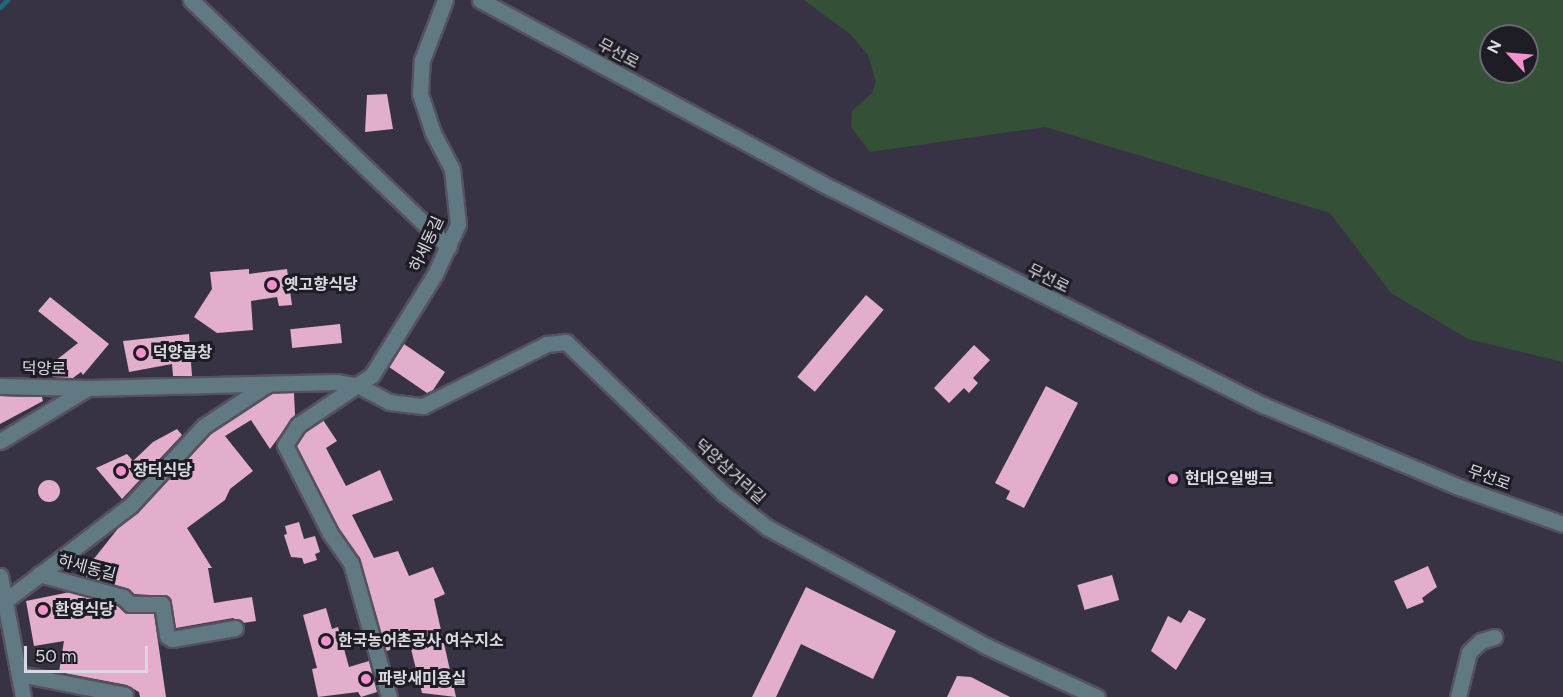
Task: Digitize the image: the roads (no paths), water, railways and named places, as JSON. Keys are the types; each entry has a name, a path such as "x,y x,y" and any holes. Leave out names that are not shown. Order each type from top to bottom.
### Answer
{"street":[{"path":"191,0 449,247"},
{"name":"하세동길","path":"389,697 351,563 330,533 285,446 297,425 359,386 384,359 449,247 459,219 457,190 452,168 430,127 420,94 422,60 445,0"},
{"name":"무선로","path":"480,0 904,226 1263,405 1459,487 1563,524"},
{"name":"덕양삼거리길","path":"359,386 389,402 423,406 547,344 566,342 724,494 768,528 986,646 1097,697"},
{"path":"0,441 88,388 336,381 359,386"},
{"name":"하세동길","path":"5,601 130,504 204,426 269,384"},
{"name":"덕양로","path":"0,386 88,388"},
{"name":"하세동길","path":"39,574 123,597 130,604 160,602 164,606 167,636 172,639 235,628"},
{"path":"0,576 23,697"},
{"path":"1458,697 1469,652 1481,640 1494,637"},
{"path":"19,675 125,695"}],"waterway":[{"path":"0,7 7,0"}],"place":[{"name":"옛고향식당","path":"272,285"},
{"name":"덕양곱창","path":"141,353"},
{"name":"장터식당","path":"121,471"},
{"name":"현대오일뱅크","path":"1173,479"},
{"name":"환영식당","path":"43,610"},
{"name":"한국농어촌공사 여수지소","path":"326,641"},
{"name":"파랑새미용실","path":"366,679"}]}
